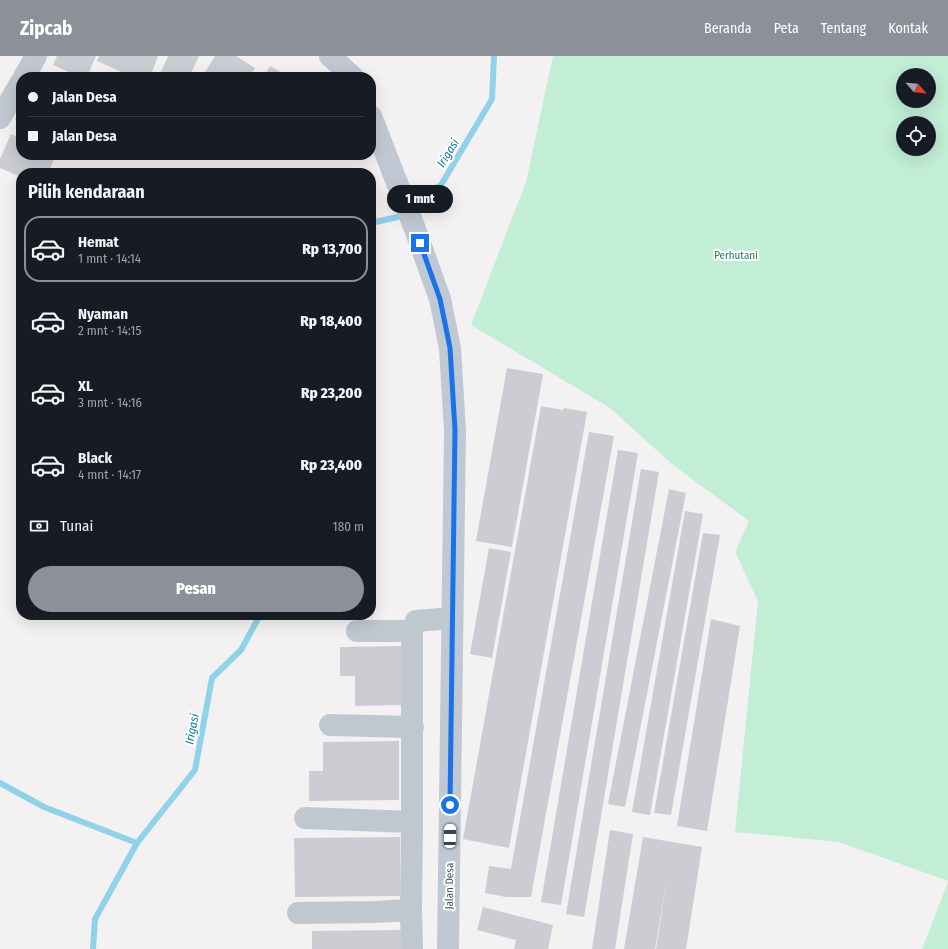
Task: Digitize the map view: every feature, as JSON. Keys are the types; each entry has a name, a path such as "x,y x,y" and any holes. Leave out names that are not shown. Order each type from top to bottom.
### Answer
{"street":[{"path":"27,72 36,56"},
{"path":"330,56 348,72"},
{"path":"0,118 16,91"},
{"name":"Jalan Desa","path":"376,129 415,229 440,299 450,348 455,430 448,949"},
{"path":"412,949 412,631 416,621 452,618"},
{"path":"357,631 412,631"},
{"path":"330,725 412,727"},
{"path":"305,818 412,822"},
{"path":"298,913 411,910"}],"green space":[{"name":"Perhutani","path":"553,56 948,56 948,881 839,842 735,832 758,601 735,552 749,521 673,465 610,408 471,325 526,182"},
{"path":"948,882 948,949 922,949"}],"building":[{"path":"57,56 96,56 89,72 69,72 53,65"},
{"path":"99,56 158,56 152,72 122,72 97,61"},
{"path":"168,56 199,56 191,72 161,72"},
{"path":"215,56 236,56 255,68 252,72 205,72"},
{"path":"270,66 280,72 267,72"},
{"path":"11,134 16,136 16,160 54,160 50,168 16,168 16,175 0,168 0,159"},
{"path":"507,368 543,374 512,547 476,541"},
{"path":"541,406 587,412 509,848 463,839"},
{"path":"589,432 614,436 531,897 506,897 485,893 489,866 511,869"},
{"path":"618,450 638,453 561,905 541,902"},
{"path":"641,469 659,472 584,917 566,914"},
{"path":"669,489 686,493 625,807 608,804"},
{"path":"685,511 703,514 650,815 632,812"},
{"path":"703,533 720,535 671,815 654,813"},
{"path":"489,548 511,552 492,658 470,654"},
{"path":"711,619 740,626 707,831 677,826"},
{"path":"401,646 401,705 355,706 355,676 340,676 340,647"},
{"path":"399,741 399,800 309,801 309,771 323,771 323,742"},
{"path":"610,830 633,834 615,949 592,949"},
{"path":"400,837 400,896 295,897 294,838"},
{"path":"643,837 702,847 686,949 656,949 667,879 655,949 624,949"},
{"path":"483,907 553,925 548,949 514,949 516,940 477,930"},
{"path":"401,930 402,949 312,949 312,931"}],"waterway":[{"name":"Irigasi","path":"411,207 441,185 492,99 494,56"},
{"name":"Irigasi","path":"376,222 398,217 404,212"},
{"name":"Irigasi","path":"93,949 95,919 137,843 195,770 212,678 241,650 257,620"},
{"name":"Irigasi","path":"0,783 44,807 137,843"}],"route":[{"path":"420,243 440,299 450,348 455,430 450,805"}]}
